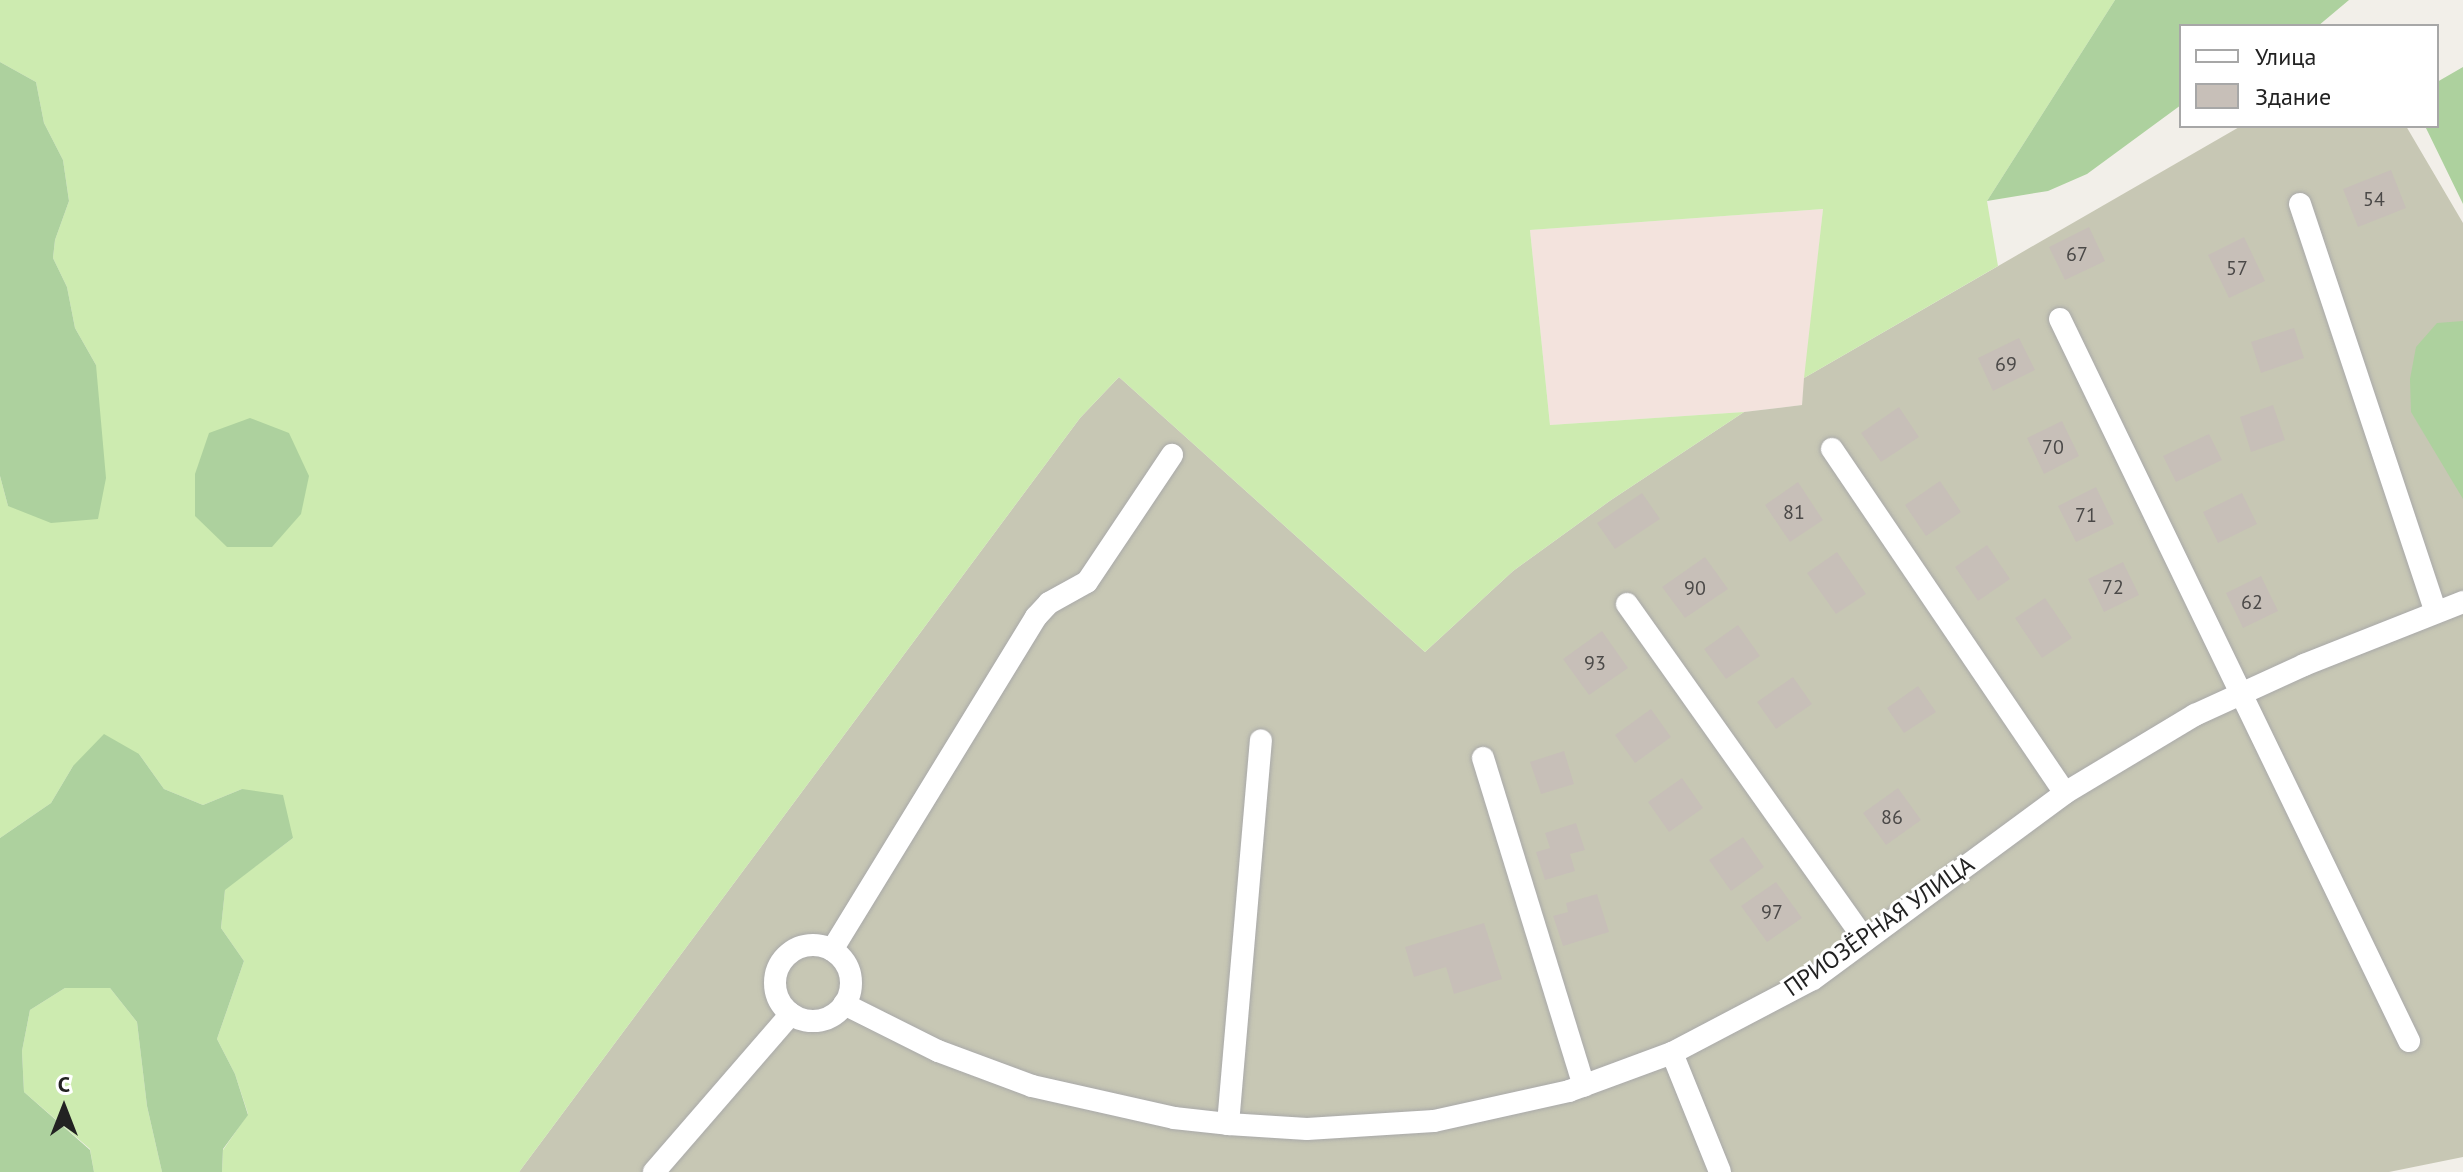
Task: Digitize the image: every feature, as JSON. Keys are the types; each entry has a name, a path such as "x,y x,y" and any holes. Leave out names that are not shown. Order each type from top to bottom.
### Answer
{"street":[{"path":"2300,204 2435,611"},
{"path":"2060,319 2409,1041"},
{"path":"1832,449 2065,793"},
{"path":"832,950 1036,617 1049,603 1087,582 1172,455"},
{"name":"ПРИОЗЁРНАЯ УЛИЦА","path":"844,1004 938,1051 1032,1086 1174,1118 1228,1124 1307,1129 1434,1121 1584,1086 1672,1053 1813,979 2065,793 2195,715 2435,611 2463,602"},
{"path":"1627,604 1865,940"},
{"path":"1228,1124 1261,740"},
{"path":"1483,758 1584,1086"},
{"path":"822,946 840,956 850,974 849,995 844,1004 820,1020 791,1014 778,998 779,967 784,958 802,947 822,946"},
{"path":"654,1172 791,1014"},
{"path":"1672,1053 1720,1172"}],"shaded area":[{"path":"2238,128 2407,128 2463,223 2463,1157 2389,1172 519,1172 1080,418 1119,377 1425,652 1513,571 1611,500 1744,412 1802,405 1804,378"},
{"path":"1823,209 1802,405 1550,425 1530,230"}],"green space":[{"path":"0,0 2115,0 1987,201 1998,266 1804,378 1823,209 1530,230 1550,425 1744,412 1611,500 1513,571 1425,652 1119,377 1080,418 519,1172 222,1172 223,1150 248,1114 235,1074 217,1039 244,961 221,928 225,889 293,838 242,789 203,805 164,789 139,754 73,766 51,803 0,838 0,476 8,506 96,365 75,328 67,287 53,258 55,240 69,201 63,160 44,123 36,82 0,62"},
{"path":"2115,0 2349,0 2320,24 2179,24 2179,106 2087,174 2048,191 1987,201"},
{"path":"0,62 36,82 44,123 63,160 69,201 55,240 53,258 67,287 75,328 96,365 106,478 98,519 51,523 8,506 0,476"},
{"path":"2463,67 2463,204 2426,128 2439,128 2439,81"},
{"path":"2463,321 2463,499 2411,412 2410,379 2416,347 2437,323"},
{"path":"250,418 289,433 309,476 301,514 272,547 227,547 195,516 195,474 209,433"},
{"path":"104,734 139,754 164,789 203,805 242,789 283,795 293,838 225,890 221,928 244,961 217,1039 235,1074 248,1115 223,1149 222,1172 162,1172 147,1106 137,1022 110,988 65,988 30,1010 22,1051 24,1092 90,1150 94,1172 0,1172 0,838 51,803 73,766"},
{"path":"65,988 110,988 137,1022 147,1106 162,1172 94,1172 90,1149 24,1092 22,1051 30,1010"}],"building":[{"path":"2391,170 2406,208 2358,227 2343,189"},
{"path":"2089,227 2105,261 2065,280 2049,247"},
{"path":"2244,237 2265,281 2229,298 2208,255"},
{"path":"2294,328 2304,358 2261,373 2251,342"},
{"path":"2019,338 2035,370 1993,391 1978,358"},
{"path":"2273,405 2285,440 2251,452 2240,417"},
{"path":"1899,407 1919,437 1881,462 1861,433"},
{"path":"2062,421 2079,456 2044,474 2027,438"},
{"path":"2209,434 2222,460 2176,482 2163,456"},
{"path":"1940,481 1961,512 1926,536 1905,505"},
{"path":"1798,482 1823,520 1790,542 1765,505"},
{"path":"2096,487 2114,524 2076,542 2058,506"},
{"path":"1642,493 1660,519 1615,549 1597,523"},
{"path":"2242,493 2257,524 2218,543 2203,512"},
{"path":"1987,545 2010,579 1978,601 1955,567"},
{"path":"1837,552 1866,594 1836,614 1807,573"},
{"path":"1705,557 1728,589 1685,618 1662,587"},
{"path":"2123,562 2139,595 2104,612 2088,579"},
{"path":"2261,576 2278,611 2243,628 2226,593"},
{"path":"2045,598 2072,638 2042,658 2015,618"},
{"path":"1738,625 1760,656 1726,679 1704,649"},
{"path":"1602,631 1628,668 1589,695 1563,659"},
{"path":"1793,677 1812,704 1776,729 1757,702"},
{"path":"1918,686 1936,712 1904,733 1887,708"},
{"path":"1651,709 1671,737 1635,763 1615,735"},
{"path":"1564,751 1574,784 1541,794 1530,762"},
{"path":"1682,778 1703,808 1669,832 1648,802"},
{"path":"1898,788 1921,820 1886,845 1863,813"},
{"path":"1576,823 1585,850 1570,854 1575,871 1545,880 1536,852 1550,848 1545,833"},
{"path":"1743,837 1764,867 1731,891 1709,860"},
{"path":"1776,882 1802,918 1767,942 1741,906"},
{"path":"1597,894 1609,932 1563,946 1553,916 1568,912 1566,903"},
{"path":"1484,923 1502,979 1454,994 1446,967 1414,977 1405,947"}]}
